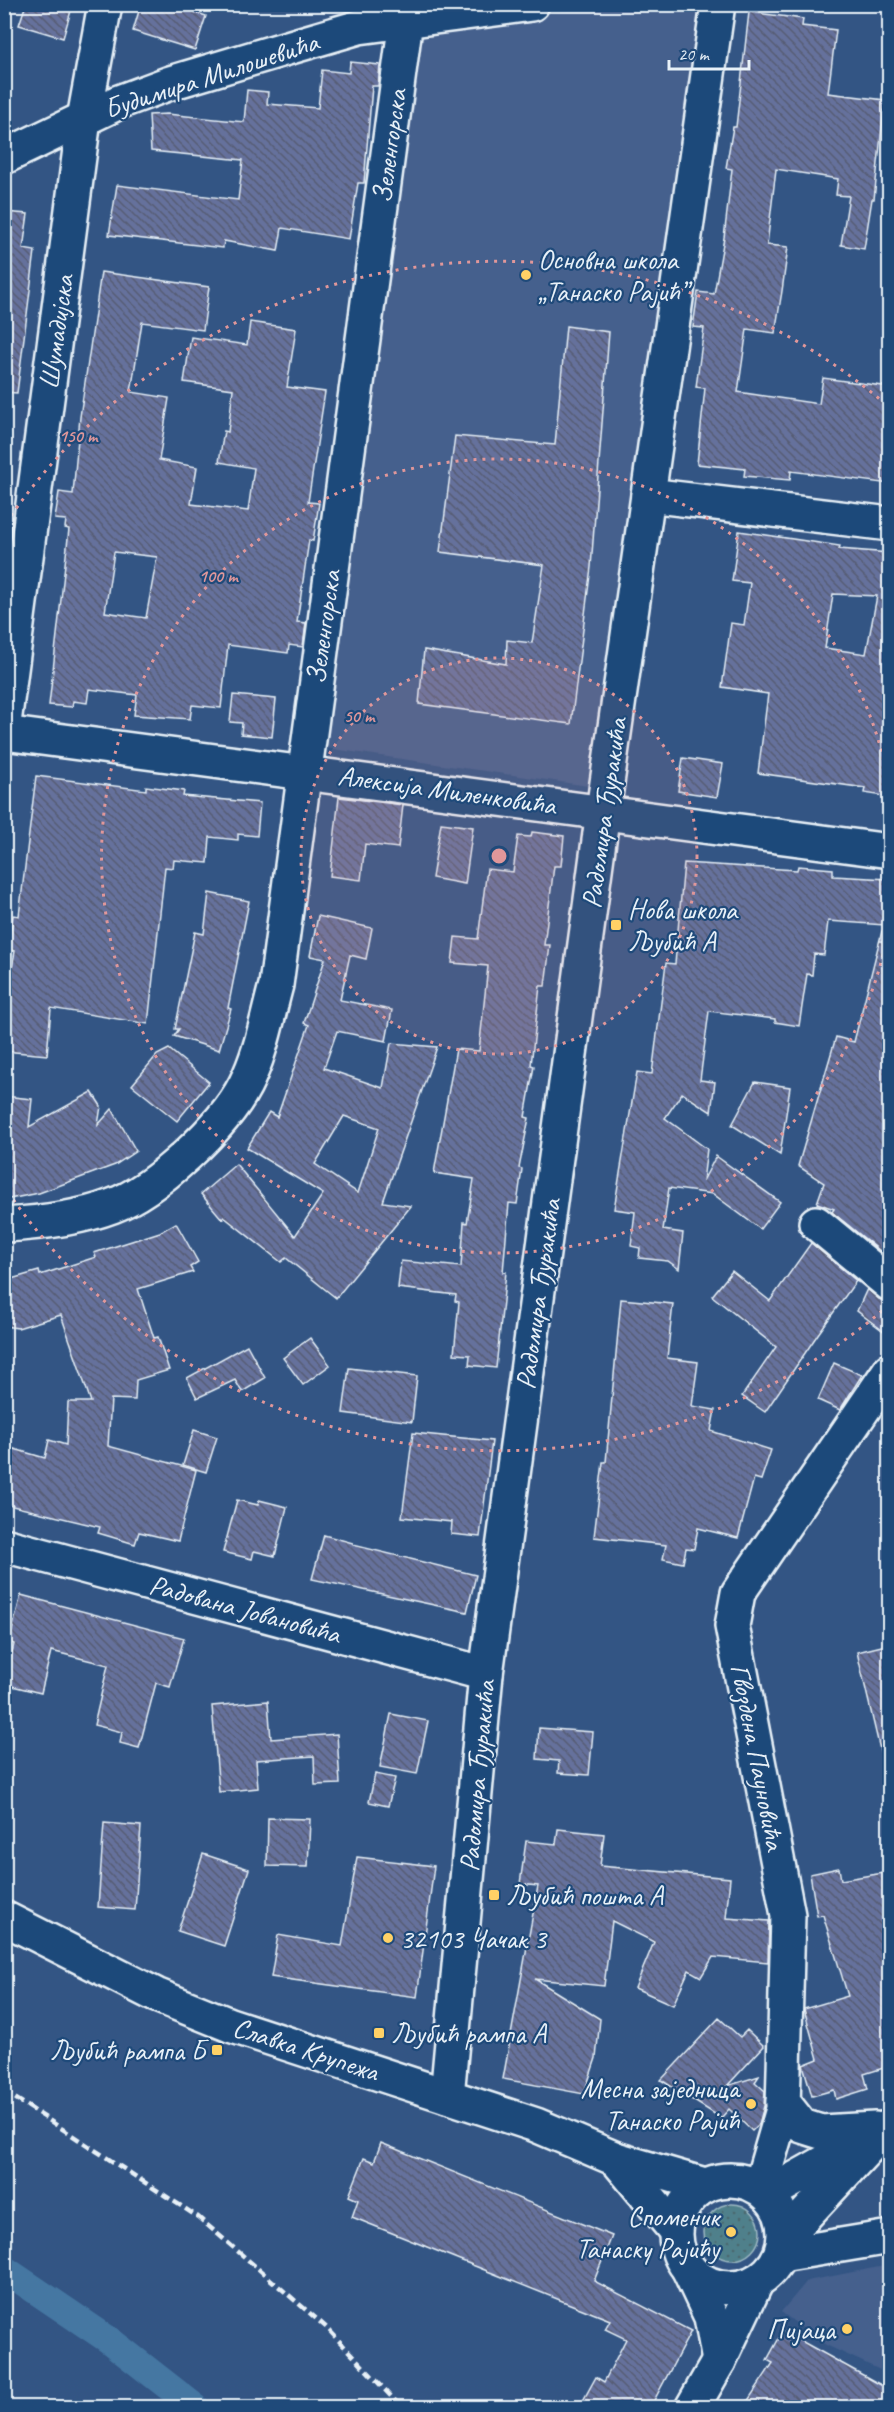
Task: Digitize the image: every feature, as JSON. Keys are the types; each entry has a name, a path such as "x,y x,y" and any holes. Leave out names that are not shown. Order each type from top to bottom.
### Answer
{"street":[{"name":"Шумадијска","path":"4,723 84,119 105,4"},
{"name":"Будимира Милошевића","path":"4,157 119,102 170,83 359,27 532,4"},
{"name":"Радомира Ђуракића","path":"447,2096 486,1674 603,811 718,4"},
{"name":"Зеленгорска","path":"4,1225 40,1223 86,1213 113,1206 136,1193 186,1156 223,1116 245,1085 258,1050 276,985 406,20"},
{"path":"648,495 890,524"},
{"name":"Алексија Миленковића","path":"4,733 304,771 890,851"},
{"path":"816,1223 890,1284"},
{"name":"Гвоздена Пауновића","path":"764,2191 783,2102 788,1915 732,1626 738,1593 890,1370"},
{"name":"Радована Јовановића","path":"4,1545 486,1674"},
{"name":"Славка Крупежа","path":"4,1918 132,1984 198,2013 536,2125 616,2159 705,2185"},
{"path":"783,2102 802,2126 821,2132 888,2127"},
{"path":"764,2191 888,2127"},
{"path":"688,2268 712,2285 728,2288 743,2287 757,2281 771,2270 783,2246 888,2127"},
{"path":"616,2159 675,2230 681,2257 711,2317 719,2361"},
{"path":"675,2230 680,2212 690,2196 705,2185 719,2180 733,2179 764,2191 778,2206 783,2221 783,2246"},
{"path":"783,2246 890,2237"},
{"path":"692,2408 719,2361 757,2281"}],"shaded area":[{"name":"Основна школа „Танаско Рајић”","path":"621,5 702,5 595,787 326,748 417,28"},
{"name":"Пијаца","path":"889,2265 889,2374 826,2345 781,2312 807,2281"}],"green space":[{"path":"732,2204 743,2206 752,2212 758,2221 760,2232 758,2243 752,2252 743,2258 732,2260 721,2258 712,2252 706,2243 704,2232 706,2221 712,2212 721,2206"}],"building":[{"path":"26,4 73,4 63,38 19,25"},
{"path":"141,4 171,4 206,16 195,50 133,31"},
{"path":"749,12 803,19 802,26 836,30 828,93 885,100 874,199 872,199 864,249 841,245 849,196 836,195 838,179 776,169 767,245 788,247 775,333 747,329 738,392 819,404 823,378 890,387 883,446 890,446 890,484 791,471 790,480 744,476 745,469 697,464 705,388 696,387 704,328 693,327 698,292 714,294 724,238 732,169 726,168 733,127 736,127"},
{"path":"350,62 380,65 378,86 372,86 364,183 358,183 349,239 282,228 278,251 224,241 223,248 109,235 117,185 238,200 243,160 151,151 149,115 167,114 244,122 247,90 268,92 267,104 318,108 322,70 349,73"},
{"path":"4,212 28,214 23,249 35,251 17,393 4,392"},
{"path":"101,272 209,287 203,330 142,322 131,392 169,398 159,460 197,467 191,504 248,511 254,468 219,462 224,431 228,432 233,389 184,382 191,337 247,345 250,322 296,329 287,387 325,392 308,502 319,503 313,541 309,540 297,622 306,623 303,647 289,645 288,653 228,645 221,708 192,705 190,719 134,715 137,695 89,689 87,703 73,701 72,707 49,705 69,529 65,528 66,520 55,519 59,492 73,494 80,417","holes":["114,552 157,557 146,618 105,612"]},
{"path":"566,326 609,332 591,567 571,724 419,704 424,650 506,664 507,640 532,643 544,565 440,552 455,436 555,445"},
{"path":"739,531 840,546 839,549 890,553 890,797 864,793 865,788 758,773 768,694 722,687 731,623 744,625 750,583 732,581","holes":["833,594 877,596 866,654 825,648"]},
{"path":"233,695 276,699 272,737 241,734 242,723 230,722"},
{"path":"683,758 723,764 717,797 678,791"},
{"path":"36,776 146,790 146,786 184,791 183,796 260,803 257,836 238,834 238,840 210,837 208,863 174,860 173,868 165,867 148,1024 51,1008 47,1055 4,1051 4,1013 15,951 8,950 13,915 19,916"},
{"path":"339,797 403,805 398,848 365,844 361,880 330,876"},
{"path":"441,823 473,827 465,884 432,878"},
{"path":"532,832 564,836 561,866 554,866 544,945 550,945 545,986 540,986 531,1065 534,1066 525,1117 529,1118 519,1168 522,1169 517,1204 509,1203 503,1272 506,1272 496,1368 469,1365 470,1355 454,1354 459,1302 455,1301 456,1295 398,1288 401,1261 461,1267 464,1222 467,1223 474,1179 434,1173 456,1049 479,1051 488,966 452,963 455,937 478,939 487,869 513,872 518,836 531,837"},
{"path":"684,863 797,870 798,866 833,869 833,876 888,879 885,925 828,921 824,955 814,954 812,975 807,974 799,1026 775,1022 775,1019 709,1011 700,1080 715,1082 711,1112 682,1093 665,1118 707,1149 703,1181 716,1156 780,1202 760,1229 713,1194 669,1188 663,1230 683,1233 679,1269 668,1261 639,1258 640,1248 631,1246 635,1212 614,1209 637,1072 652,1074 666,963 675,964"},
{"path":"209,893 249,901 228,1008 231,1009 219,1050 174,1036 179,1029 175,1029 195,932 204,934"},
{"path":"318,916 372,928 366,959 350,955 340,1000 392,1010 386,1041 337,1031 324,1068 383,1088 391,1043 437,1047 383,1202 411,1206 336,1298 286,1258 281,1262 224,1217 222,1219 201,1194 236,1164 295,1236 323,1194 247,1148 269,1112 277,1117 309,1025 304,1023 325,959 310,956","holes":["344,1116 379,1128 358,1193 315,1164"]},
{"path":"882,931 890,932 890,1259 832,1212 834,1209 817,1203 824,1183 798,1166 836,1037 854,1042"},
{"path":"169,1049 209,1082 177,1121 132,1085 157,1055"},
{"path":"755,1082 790,1087 780,1155 732,1125"},
{"path":"92,1092 101,1106 98,1125 112,1109 136,1151 115,1165 39,1193 4,1200 4,1096 32,1099 29,1127"},
{"path":"176,1223 198,1262 190,1267 193,1272 138,1289 154,1338 158,1337 169,1370 136,1380 135,1400 111,1399 108,1446 196,1470 178,1541 139,1532 135,1544 98,1533 100,1527 4,1504 4,1446 45,1458 49,1440 66,1445 68,1402 91,1402 61,1315 18,1328 4,1326 4,1281 39,1271 40,1275 96,1257 94,1253 160,1232"},
{"path":"811,1243 859,1283 856,1281 765,1412 742,1396 776,1347 712,1296 732,1271 770,1301"},
{"path":"867,1289 879,1299 890,1302 890,1336 857,1311"},
{"path":"621,1299 673,1304 667,1358 698,1362 692,1406 715,1410 711,1431 771,1450 761,1480 754,1478 738,1538 698,1528 694,1549 686,1548 683,1563 663,1559 666,1545 594,1537 603,1462 606,1462"},
{"path":"310,1338 330,1365 303,1385 283,1358"},
{"path":"247,1345 265,1378 242,1392 235,1380 197,1398 187,1378"},
{"path":"834,1363 862,1375 840,1410 818,1400"},
{"path":"349,1368 417,1376 412,1422 343,1413"},
{"path":"194,1430 217,1437 206,1472 183,1465"},
{"path":"413,1433 492,1441 480,1537 451,1534 452,1522 402,1517"},
{"path":"237,1500 258,1505 259,1500 287,1507 275,1556 254,1551 252,1559 223,1552"},
{"path":"324,1535 353,1543 353,1545 476,1575 467,1612 312,1579"},
{"path":"21,1595 184,1638 170,1687 156,1683 139,1748 120,1743 122,1732 94,1725 108,1665 51,1651 41,1693 4,1684 14,1644 9,1642"},
{"path":"890,1644 890,1753 881,1754 857,1652"},
{"path":"268,1701 271,1739 337,1734 340,1784 315,1785 314,1756 256,1760 258,1788 219,1792 212,1706"},
{"path":"391,1714 428,1721 417,1774 380,1767"},
{"path":"539,1728 593,1732 589,1775 558,1773 559,1761 537,1759"},
{"path":"375,1774 395,1778 388,1806 369,1802"},
{"path":"268,1818 310,1819 308,1867 267,1866"},
{"path":"104,1823 141,1826 135,1910 98,1907"},
{"path":"558,1829 604,1834 600,1866 730,1878 726,1918 769,1921 768,1962 713,1957 701,1977 689,1970 673,2005 635,1988 654,1942 612,1921 604,1986 535,1979 600,2019 596,2058 584,2094 503,2079 538,1886 520,1884 526,1841 556,1844"},
{"path":"203,1854 249,1869 224,1946 178,1931"},
{"path":"357,1857 434,1866 417,1997 271,1977 278,1935 342,1946"},
{"path":"839,1868 841,1880 890,1872 890,2066 864,2074 868,2089 836,2099 834,2090 812,2096 803,2065 818,2059 804,2009 848,1996 823,1915 817,1916 810,1874"},
{"path":"719,2018 740,2037 747,2030 764,2046 727,2086 759,2076 755,2082 765,2091 764,2106 759,2124 752,2131 729,2109 721,2118 661,2080"},
{"path":"381,2143 612,2236 594,2281 691,2331 650,2408 579,2408 596,2377 604,2382 626,2339 605,2329 610,2320 352,2217 358,2200 349,2196 364,2158 374,2162"},
{"path":"783,2331 890,2390 890,2408 743,2408 773,2363 767,2360"}],"waterway":[{"path":"4,2269 109,2340 196,2408"}],"railway":[{"path":"4,2091 198,2217 327,2328 402,2408"}],"place":[{"name":"Основна школа „Танаско Рајић”","path":"526,275"},
{"name":"Нова школа Љубић А","path":"616,925"},
{"name":"Љубић пошта А","path":"494,1895"},
{"name":"32103 Чачак 3","path":"388,1938"},
{"name":"Љубић рампа А","path":"379,2033"},
{"name":"Љубић рампа Б","path":"217,2050"},
{"name":"Месна заједница Танаско Рајић","path":"751,2104"},
{"name":"Споменик Танаску Рајићу","path":"731,2232"},
{"name":"Пијаца","path":"847,2329"}]}
